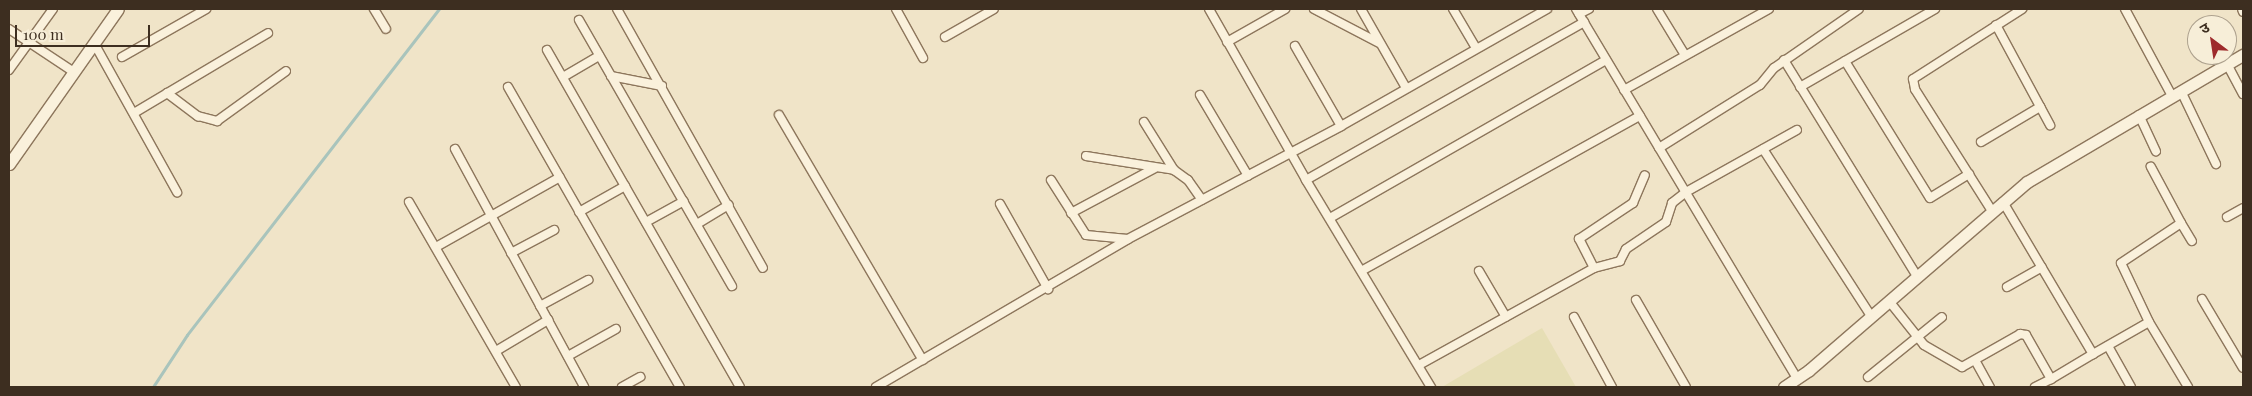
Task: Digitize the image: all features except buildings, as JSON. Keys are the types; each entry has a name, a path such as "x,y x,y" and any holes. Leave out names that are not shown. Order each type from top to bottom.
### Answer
{"street":[{"path":"9,70 53,9"},
{"path":"9,164 118,9"},
{"path":"374,9 386,29"},
{"path":"617,9 763,268"},
{"path":"896,9 923,58"},
{"path":"945,37 994,9"},
{"path":"1209,9 1306,180 1363,270 1432,387"},
{"path":"1227,42 1286,9"},
{"path":"1316,9 1380,44"},
{"path":"1360,9 1406,88"},
{"path":"1453,9 1476,48"},
{"path":"876,387 1048,288 1128,239 1341,126 1476,48 1532,12 1547,9"},
{"path":"1589,9 1578,12 1798,380"},
{"path":"1657,9 1685,55"},
{"path":"1624,90 1769,9"},
{"path":"1659,148 1760,85 1784,60 1859,9"},
{"path":"1800,87 1935,9"},
{"path":"1992,211 1915,89 1913,79 2022,9"},
{"path":"2124,9 2216,164"},
{"path":"122,57 200,10"},
{"path":"579,20 732,286"},
{"path":"1306,180 1584,22"},
{"path":"1996,25 2050,126"},
{"path":"9,29 74,72"},
{"path":"134,113 268,33"},
{"path":"94,43 177,192"},
{"path":"1295,46 1341,126"},
{"path":"548,50 740,387"},
{"path":"563,77 599,56"},
{"path":"1330,218 1606,60"},
{"path":"1784,60 1918,276"},
{"path":"1845,61 1930,198 1969,174"},
{"path":"1784,387 1798,380 1992,211 2050,166 2225,65"},
{"path":"2228,65 2243,94"},
{"path":"167,94 198,116 217,121 286,71"},
{"path":"611,76 662,86"},
{"path":"508,87 680,387"},
{"path":"1200,95 1248,176"},
{"path":"1981,142 2040,107"},
{"path":"779,115 923,360"},
{"path":"2139,115 2156,151"},
{"path":"1363,270 1640,116"},
{"path":"1144,122 1174,170 1188,180 1202,200"},
{"path":"1419,366 1594,268 1620,261 1626,250 1666,222 1672,203 1686,192 1797,130"},
{"path":"455,149 488,215 511,253 584,387"},
{"path":"1763,149 1871,316"},
{"path":"1086,156 1174,170"},
{"path":"2151,167 2192,241"},
{"path":"1071,213 1155,168"},
{"path":"1594,268 1579,239 1633,202 1645,175"},
{"path":"436,247 488,215 560,177"},
{"path":"1051,180 1086,235 1128,239"},
{"path":"579,212 625,186"},
{"path":"646,222 684,201"},
{"path":"409,202 516,387"},
{"path":"2003,202 2093,354"},
{"path":"1000,204 1048,288"},
{"path":"697,224 729,205"},
{"path":"2227,217 2243,208"},
{"path":"2181,223 2121,263 2149,322 2188,387"},
{"path":"511,253 554,230"},
{"path":"2007,287 2042,267"},
{"path":"1479,271 1506,317"},
{"path":"540,306 588,280"},
{"path":"2202,299 2243,368"},
{"path":"1636,300 1686,387"},
{"path":"1889,301 1916,338 1962,367 1976,362 2023,334 2028,336 2050,379"},
{"path":"1574,317 1612,387"},
{"path":"1868,377 1942,317"},
{"path":"496,352 548,320"},
{"path":"2035,387 2149,322"},
{"path":"568,356 616,329"},
{"path":"2108,346 2131,387"},
{"path":"1976,362 1990,387"},
{"path":"622,387 640,377"}],"shaded area":[{"path":"1542,328 1576,387 1442,387"}],"waterway":[{"path":"153,387 187,335 439,9"}]}
